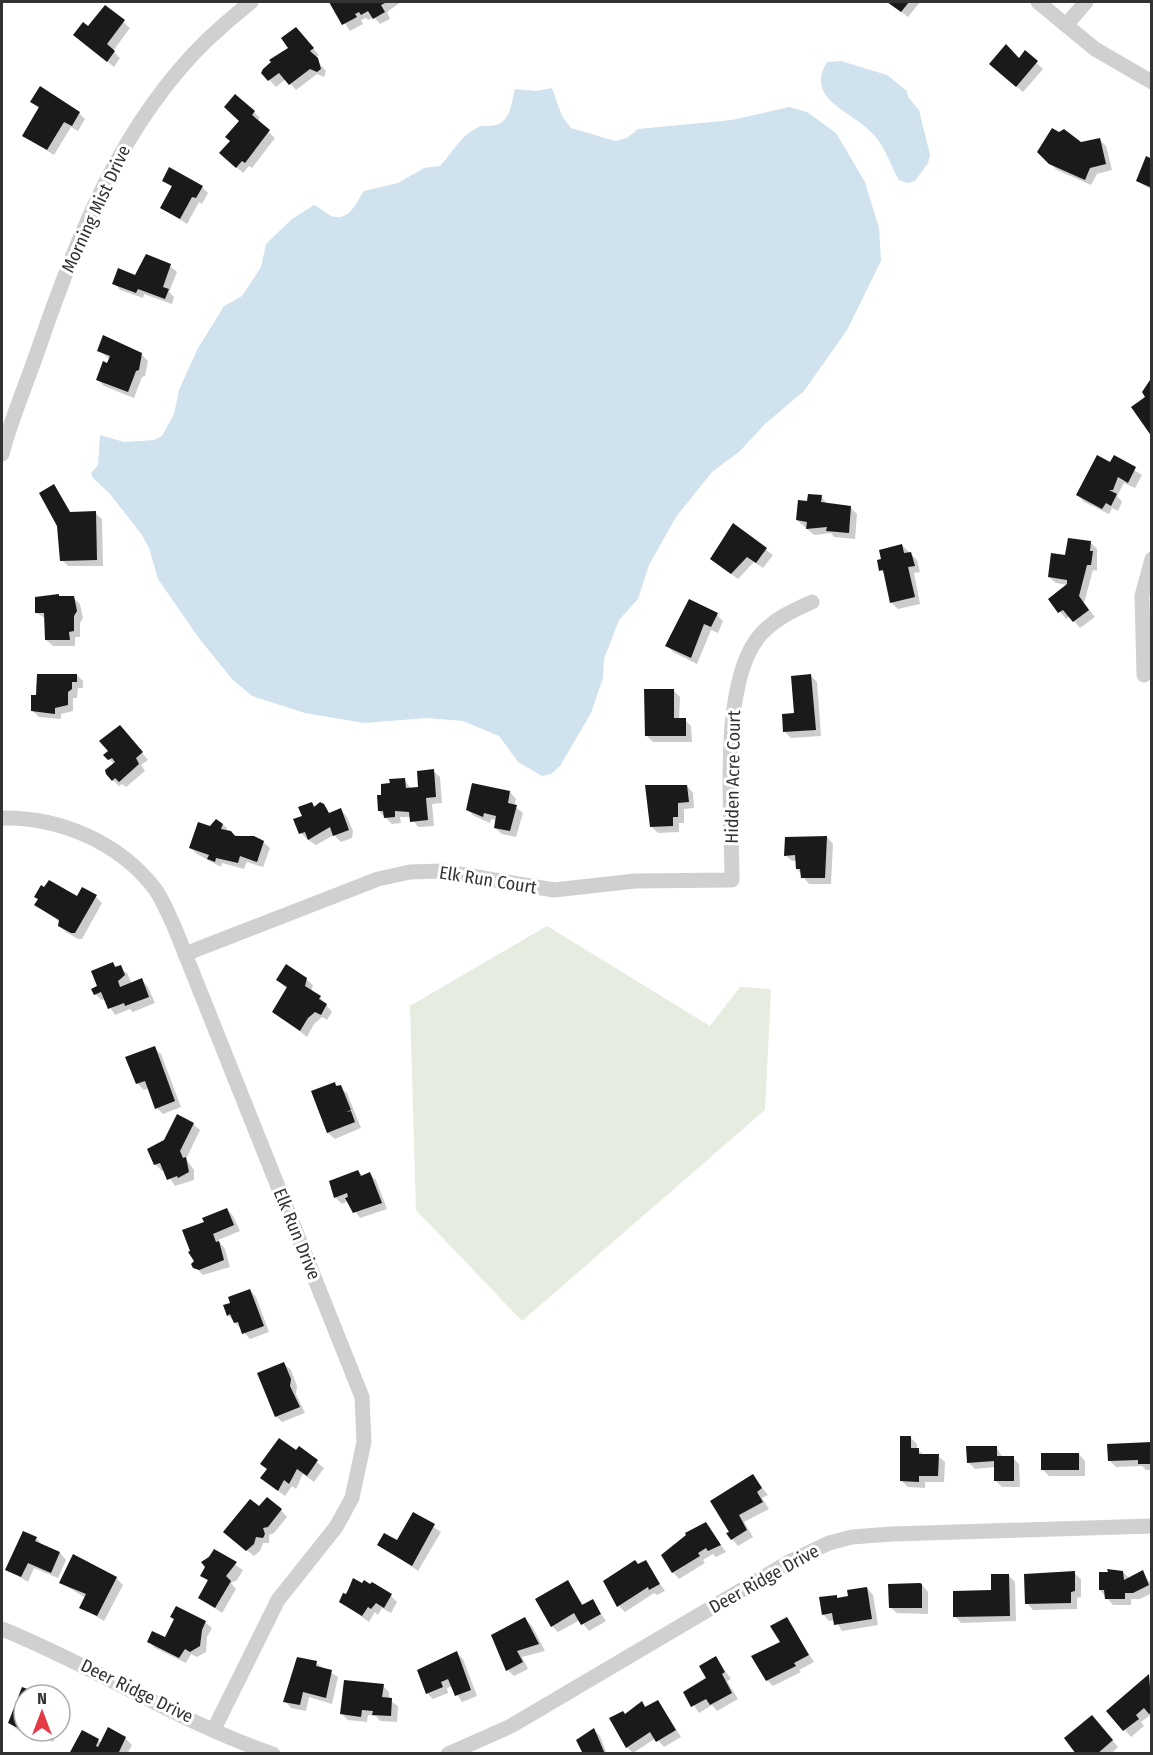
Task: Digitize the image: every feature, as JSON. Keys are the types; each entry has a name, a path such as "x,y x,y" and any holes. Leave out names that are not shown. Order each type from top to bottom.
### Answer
{"street":[{"name":"Morning Mist Drive","path":"2,454 79,238 110,173 134,131 170,83 206,41 251,2"},
{"path":"1038,2 1095,49 1152,82"},
{"path":"1066,25 1086,2"},
{"path":"1144,675 1142,596 1152,559"},
{"name":"Hidden Acre Court","path":"732,880 731,725 735,692 744,660 761,634 780,617 812,602"},
{"name":"Elk Run Drive","path":"2,818 59,824 87,834 115,853 156,890 185,954 362,1397 365,1426 359,1476 352,1498 336,1527 278,1600 214,1729"},
{"name":"Elk Run Court","path":"185,954 368,883 410,872 442,872 554,890 635,881 732,880"},
{"name":"Deer Ridge Drive","path":"448,1754 511,1726 789,1562 828,1542 852,1537 892,1534 1152,1526"},
{"name":"Deer Ridge Drive","path":"2,1629 54,1651 240,1742 273,1754"}],"shaded area":[{"path":"547,926 710,1026 740,987 771,989 765,1110 522,1321 416,1210 410,1006"}],"water":[{"path":"841,61 887,75 907,91 908,97 919,110 930,155 928,163 915,181 907,183 899,180 885,151 874,135 826,95 822,86 822,75 827,62"},
{"path":"552,88 562,116 571,128 615,141 627,138 638,129 732,120 789,107 807,112 836,133 865,182 879,228 881,261 847,330 804,391 765,424 740,451 712,472 676,517 649,565 638,599 619,620 604,659 603,678 591,713 560,766 551,774 542,776 518,762 499,736 463,721 427,718 364,723 305,713 252,696 232,679 198,637 158,579 149,548 142,535 91,473 98,465 100,435 124,442 154,440 162,436 174,414 179,390 197,350 224,306 242,296 261,267 266,244 292,219 314,205 335,217 349,213 364,191 398,183 424,168 440,166 471,131 480,126 491,126 503,121 511,107 515,89 536,91"}],"building":[{"path":"329,2 387,2 381,5 385,12 373,19 368,11 361,15 359,12 355,14 357,17 342,25"},
{"path":"887,2 909,2 901,12"},
{"path":"105,5 125,20 107,44 115,51 107,62 73,35 83,22 88,26"},
{"path":"296,27 314,48 310,51 318,58 321,69 317,72 310,69 289,85 279,73 268,81 261,73 263,69 271,62 269,60 288,48 281,38"},
{"path":"1006,44 1019,58 1025,50 1038,61 1016,87 989,64"},
{"path":"40,86 80,112 72,126 64,122 47,150 22,136 39,107 30,102"},
{"path":"235,94 255,111 252,115 270,130 245,163 242,161 236,168 219,153 230,141 225,137 239,121 224,107"},
{"path":"1052,128 1059,132 1064,129 1081,142 1100,138 1106,164 1090,168 1085,180 1049,164 1037,152"},
{"path":"1146,156 1152,159 1152,188 1136,181"},
{"path":"169,167 203,186 196,198 192,197 180,219 160,208 172,186 162,181"},
{"path":"146,254 171,264 163,287 169,289 165,299 138,289 136,293 112,284 118,268 135,275"},
{"path":"103,335 142,353 139,370 136,371 128,392 96,380 103,361 107,363 110,356 97,351"},
{"path":"1152,377 1152,437 1131,407 1145,397 1142,392"},
{"path":"1097,455 1110,462 1114,455 1136,467 1128,483 1118,477 1113,490 1109,490 1117,494 1111,506 1106,503 1102,509 1076,495"},
{"path":"54,484 70,512 96,511 97,560 60,561 57,526 39,493"},
{"path":"808,494 822,495 821,502 851,506 849,533 826,531 827,527 806,529 807,522 796,520 798,500 807,501"},
{"path":"733,523 767,548 756,563 747,557 731,574 710,559"},
{"path":"1068,538 1091,541 1090,551 1093,551 1091,565 1087,565 1079,596 1089,610 1073,622 1063,610 1058,613 1048,599 1067,584 1067,580 1048,577 1051,553 1065,555"},
{"path":"902,544 904,553 911,552 915,566 908,567 915,597 890,603 883,570 879,571 877,560 881,559 879,550"},
{"path":"59,594 59,596 74,596 77,611 74,616 74,631 69,632 70,640 45,640 44,613 35,613 35,597"},
{"path":"689,599 718,613 711,627 704,624 691,658 665,646"},
{"path":"37,674 77,674 77,682 72,682 72,689 68,692 68,705 55,708 55,714 31,711 31,695 36,695"},
{"path":"811,674 816,730 783,732 782,714 794,713 791,676"},
{"path":"644,689 674,689 674,718 686,718 686,736 645,736"},
{"path":"120,725 143,752 136,758 139,764 119,782 115,778 112,781 106,774 105,770 115,762 112,758 108,760 103,755 108,751 99,741"},
{"path":"434,769 436,797 426,798 428,820 410,822 409,812 395,811 395,817 384,818 383,811 378,811 377,795 381,795 381,784 390,783 389,779 405,778 406,788 418,787 417,771"},
{"path":"472,783 510,791 508,803 517,805 510,831 494,828 496,816 484,813 483,817 466,810"},
{"path":"645,785 687,785 689,802 678,803 678,817 673,817 673,826 650,827"},
{"path":"312,802 314,807 320,802 324,804 329,813 341,808 349,830 333,836 330,827 308,840 305,832 299,834 293,819 302,816 298,807"},
{"path":"216,819 223,824 221,829 231,831 235,836 254,836 264,841 257,862 240,856 238,863 216,858 215,862 207,859 209,855 189,848 198,822 210,826"},
{"path":"827,836 825,878 801,878 800,869 796,869 795,855 784,856 785,837"},
{"path":"49,880 77,896 82,887 97,895 75,933 58,926 59,920 34,905 38,899 34,897 41,885 44,887"},
{"path":"113,962 115,967 121,965 125,975 118,981 120,987 142,978 149,997 125,1006 124,1003 108,1009 101,992 94,995 91,989 97,986 91,971"},
{"path":"286,964 307,978 305,986 321,996 319,999 327,1004 321,1015 315,1012 308,1018 300,1031 272,1012 287,987 276,980"},
{"path":"155,1046 175,1101 155,1109 145,1081 136,1084 125,1057"},
{"path":"335,1082 336,1086 341,1085 351,1110 346,1112 351,1111 355,1122 327,1133 311,1091"},
{"path":"177,1114 194,1123 180,1151 183,1158 186,1157 189,1172 178,1178 177,1176 167,1180 160,1163 154,1165 147,1149 164,1140"},
{"path":"358,1170 361,1176 370,1172 382,1203 353,1213 345,1198 348,1197 347,1193 334,1198 329,1181"},
{"path":"227,1208 234,1225 213,1234 216,1242 219,1241 224,1260 199,1270 193,1268 191,1264 194,1261 188,1252 190,1251 182,1230 204,1222 202,1218"},
{"path":"250,1289 264,1326 242,1334 238,1322 234,1323 230,1314 227,1316 223,1305 230,1303 228,1297"},
{"path":"284,1362 291,1379 290,1386 300,1407 275,1417 257,1373"},
{"path":"900,1436 911,1436 911,1448 919,1448 919,1454 939,1454 938,1476 919,1476 919,1482 900,1481"},
{"path":"279,1438 296,1450 299,1446 318,1460 307,1476 297,1469 289,1484 284,1480 278,1491 260,1478 267,1469 260,1464"},
{"path":"1152,1442 1152,1464 1138,1464 1138,1460 1108,1461 1107,1444"},
{"path":"966,1446 997,1446 997,1456 1014,1456 1014,1481 994,1481 994,1461 967,1463"},
{"path":"1041,1453 1079,1453 1079,1470 1041,1470"},
{"path":"753,1474 762,1488 757,1492 763,1502 739,1515 747,1530 731,1540 726,1533 729,1532 710,1501"},
{"path":"267,1497 282,1509 268,1527 263,1528 265,1534 263,1538 256,1537 254,1544 246,1551 223,1532 250,1499 259,1506"},
{"path":"413,1512 435,1524 412,1566 377,1545 384,1533 397,1540"},
{"path":"706,1522 721,1545 708,1551 706,1548 698,1553 700,1556 672,1573 661,1555 686,1535 685,1533"},
{"path":"23,1531 37,1537 35,1541 60,1552 51,1573 28,1563 21,1577 5,1570"},
{"path":"214,1549 237,1562 226,1576 231,1581 215,1608 198,1598 208,1580 200,1576 205,1567 201,1562 209,1557"},
{"path":"73,1554 117,1577 97,1616 79,1608 86,1594 59,1583"},
{"path":"635,1560 638,1564 646,1560 660,1584 649,1590 648,1587 617,1607 603,1581"},
{"path":"1107,1569 1123,1571 1124,1580 1143,1570 1149,1585 1133,1593 1125,1593 1125,1599 1105,1599 1104,1590 1099,1590 1099,1572 1108,1572"},
{"path":"1075,1571 1075,1591 1071,1592 1071,1603 1025,1604 1024,1574"},
{"path":"991,1574 1009,1574 1010,1616 953,1617 953,1591 991,1590"},
{"path":"353,1578 362,1583 364,1580 370,1584 372,1582 392,1594 384,1608 376,1603 371,1609 368,1607 362,1616 339,1602 343,1593 346,1594"},
{"path":"568,1580 582,1605 593,1599 601,1614 581,1625 574,1613 551,1627 535,1599"},
{"path":"888,1584 922,1584 922,1608 889,1608"},
{"path":"867,1587 872,1619 834,1625 832,1613 822,1615 819,1597 848,1596 847,1590"},
{"path":"176,1606 206,1621 200,1646 190,1652 185,1649 179,1658 147,1642 152,1631 165,1637 174,1619 170,1617"},
{"path":"525,1617 539,1644 517,1651 523,1662 506,1671 491,1635"},
{"path":"787,1617 809,1655 794,1663 796,1666 766,1681 751,1656 780,1642 770,1626"},
{"path":"457,1651 471,1690 455,1696 448,1679 441,1682 443,1687 426,1694 417,1670"},
{"path":"716,1656 725,1672 722,1674 732,1693 710,1705 706,1699 691,1707 683,1692 706,1678 699,1666"},
{"path":"297,1657 317,1661 316,1666 332,1670 326,1698 303,1692 300,1705 283,1702"},
{"path":"1149,1674 1152,1713 1149,1714 1144,1708 1136,1715 1139,1719 1123,1731 1106,1711"},
{"path":"344,1680 384,1684 382,1697 392,1698 391,1716 372,1715 373,1711 362,1710 361,1717 340,1714"},
{"path":"658,1700 676,1730 656,1742 650,1732 626,1748 609,1718 623,1711 625,1714 642,1701 645,1707"},
{"path":"12,1713 12,1725 8,1723"},
{"path":"1092,1715 1113,1740 1097,1754 1076,1754 1064,1738"},
{"path":"108,1727 126,1737 118,1754 69,1754 82,1730 99,1739 96,1746 98,1747"},
{"path":"594,1728 605,1754 583,1754 576,1740"}]}
